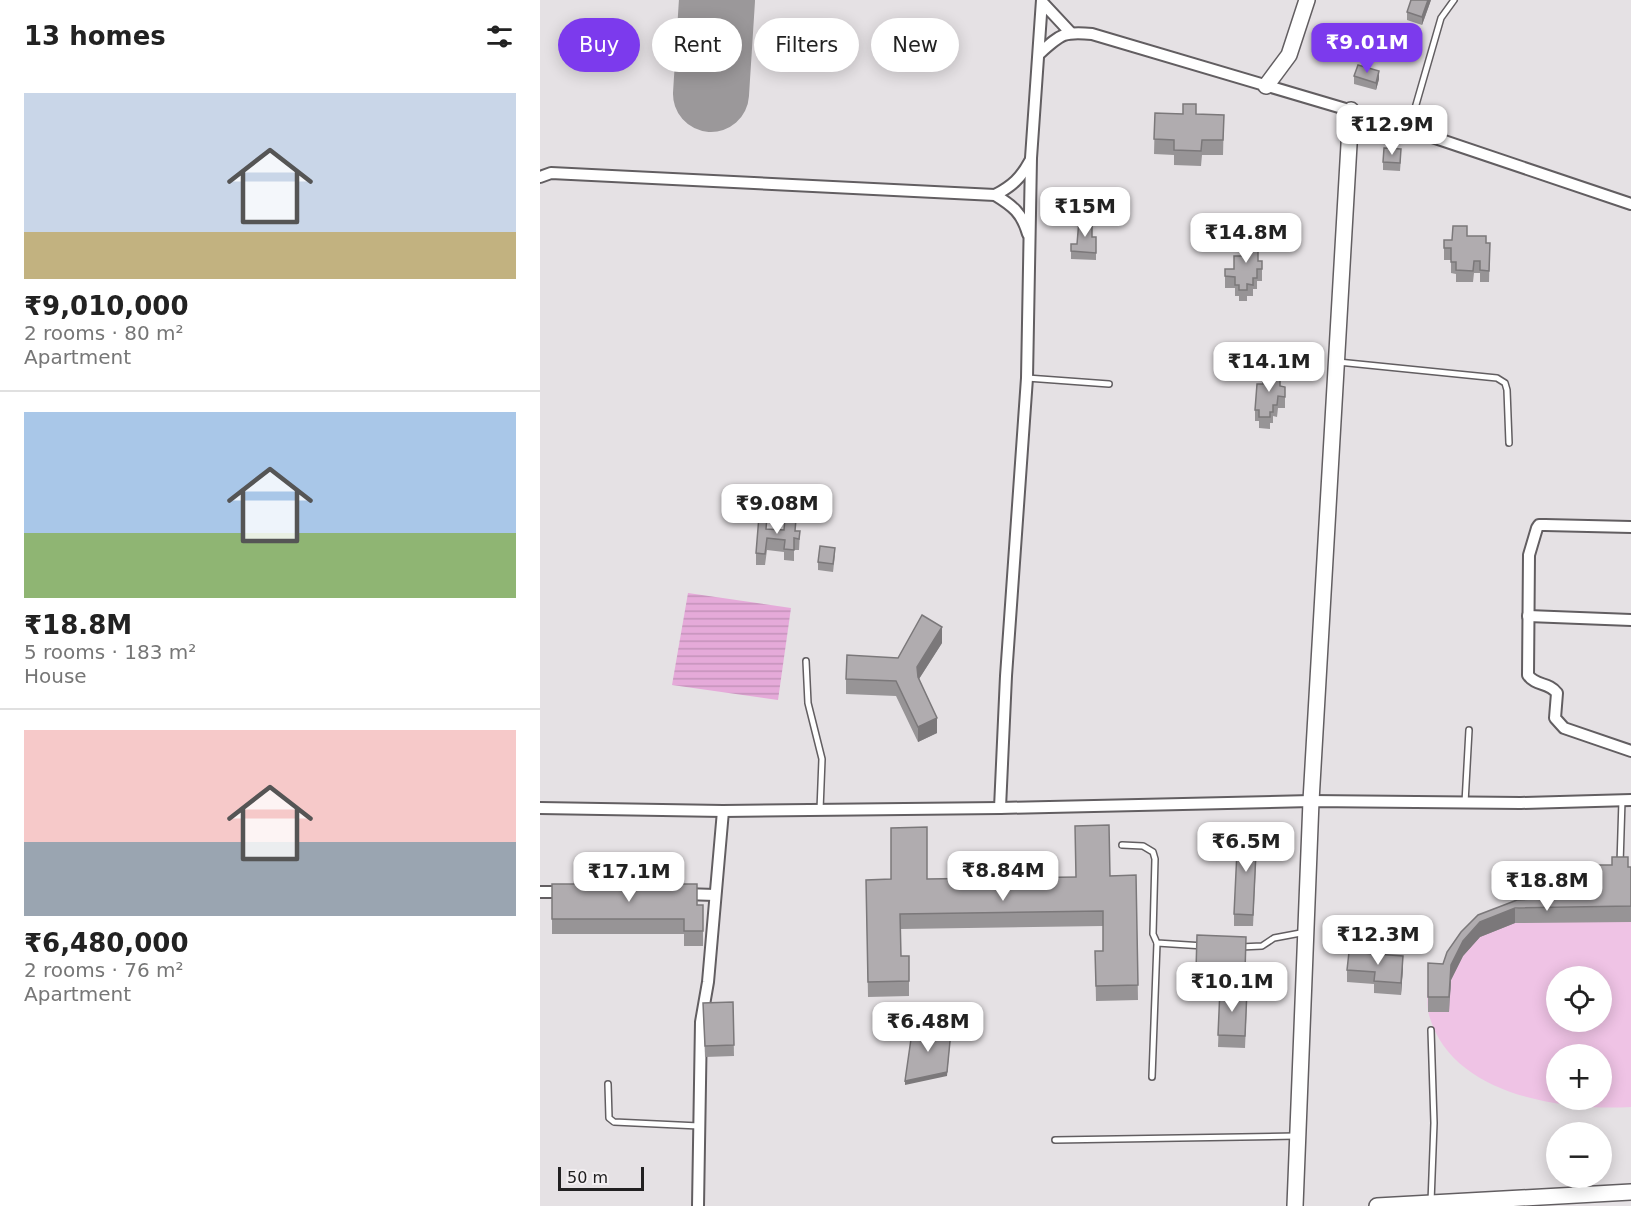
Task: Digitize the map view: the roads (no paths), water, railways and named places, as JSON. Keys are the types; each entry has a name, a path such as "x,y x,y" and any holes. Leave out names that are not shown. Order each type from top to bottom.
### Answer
{"street":[{"path":"1266,86 1288,55 1307,0"},
{"path":"1042,1 1070,32"},
{"path":"1000,808 1007,664 1028,378 1031,158 1042,1"},
{"path":"1040,53 1051,43 1070,32 1092,34 1351,110 1631,204"},
{"path":"1295,1206 1311,801 1351,110"},
{"path":"995,195 1021,177 1031,158"},
{"path":"540,168 551,173 995,195 1013,206 1025,223 1030,245"},
{"path":"540,177 551,173"},
{"path":"1631,527 1539,525 1534,532 1529,555 1528,616 1528,675 1531,680 1549,686 1557,693 1555,718 1558,723 1564,728 1631,751"},
{"path":"1528,616 1631,620"},
{"path":"540,808 723,811 1311,801 1465,803 1626,800"},
{"path":"698,1206 701,1022 708,982 723,811"},
{"path":"540,892 575,893"},
{"path":"669,894 715,895"},
{"path":"1377,1206 1631,1192"}],"lane":[{"path":"1409,129 1441,18 1454,0"},
{"path":"1336,362 1497,378 1504,383 1507,390 1509,443"},
{"path":"1028,378 1109,384"},
{"path":"806,661 808,703 822,759 820,810"},
{"path":"1465,803 1469,730"},
{"path":"1620,866 1626,800"},
{"path":"1122,845 1143,846 1153,852 1155,859 1153,934 1157,943 1152,1077"},
{"path":"1232,947 1262,946 1274,938 1306,932"},
{"path":"1157,943 1210,946"},
{"path":"1431,1030 1434,1123 1431,1203"},
{"path":"608,1084 609,1118 614,1122 699,1126"},
{"path":"1054,1140 1298,1136"}]}
